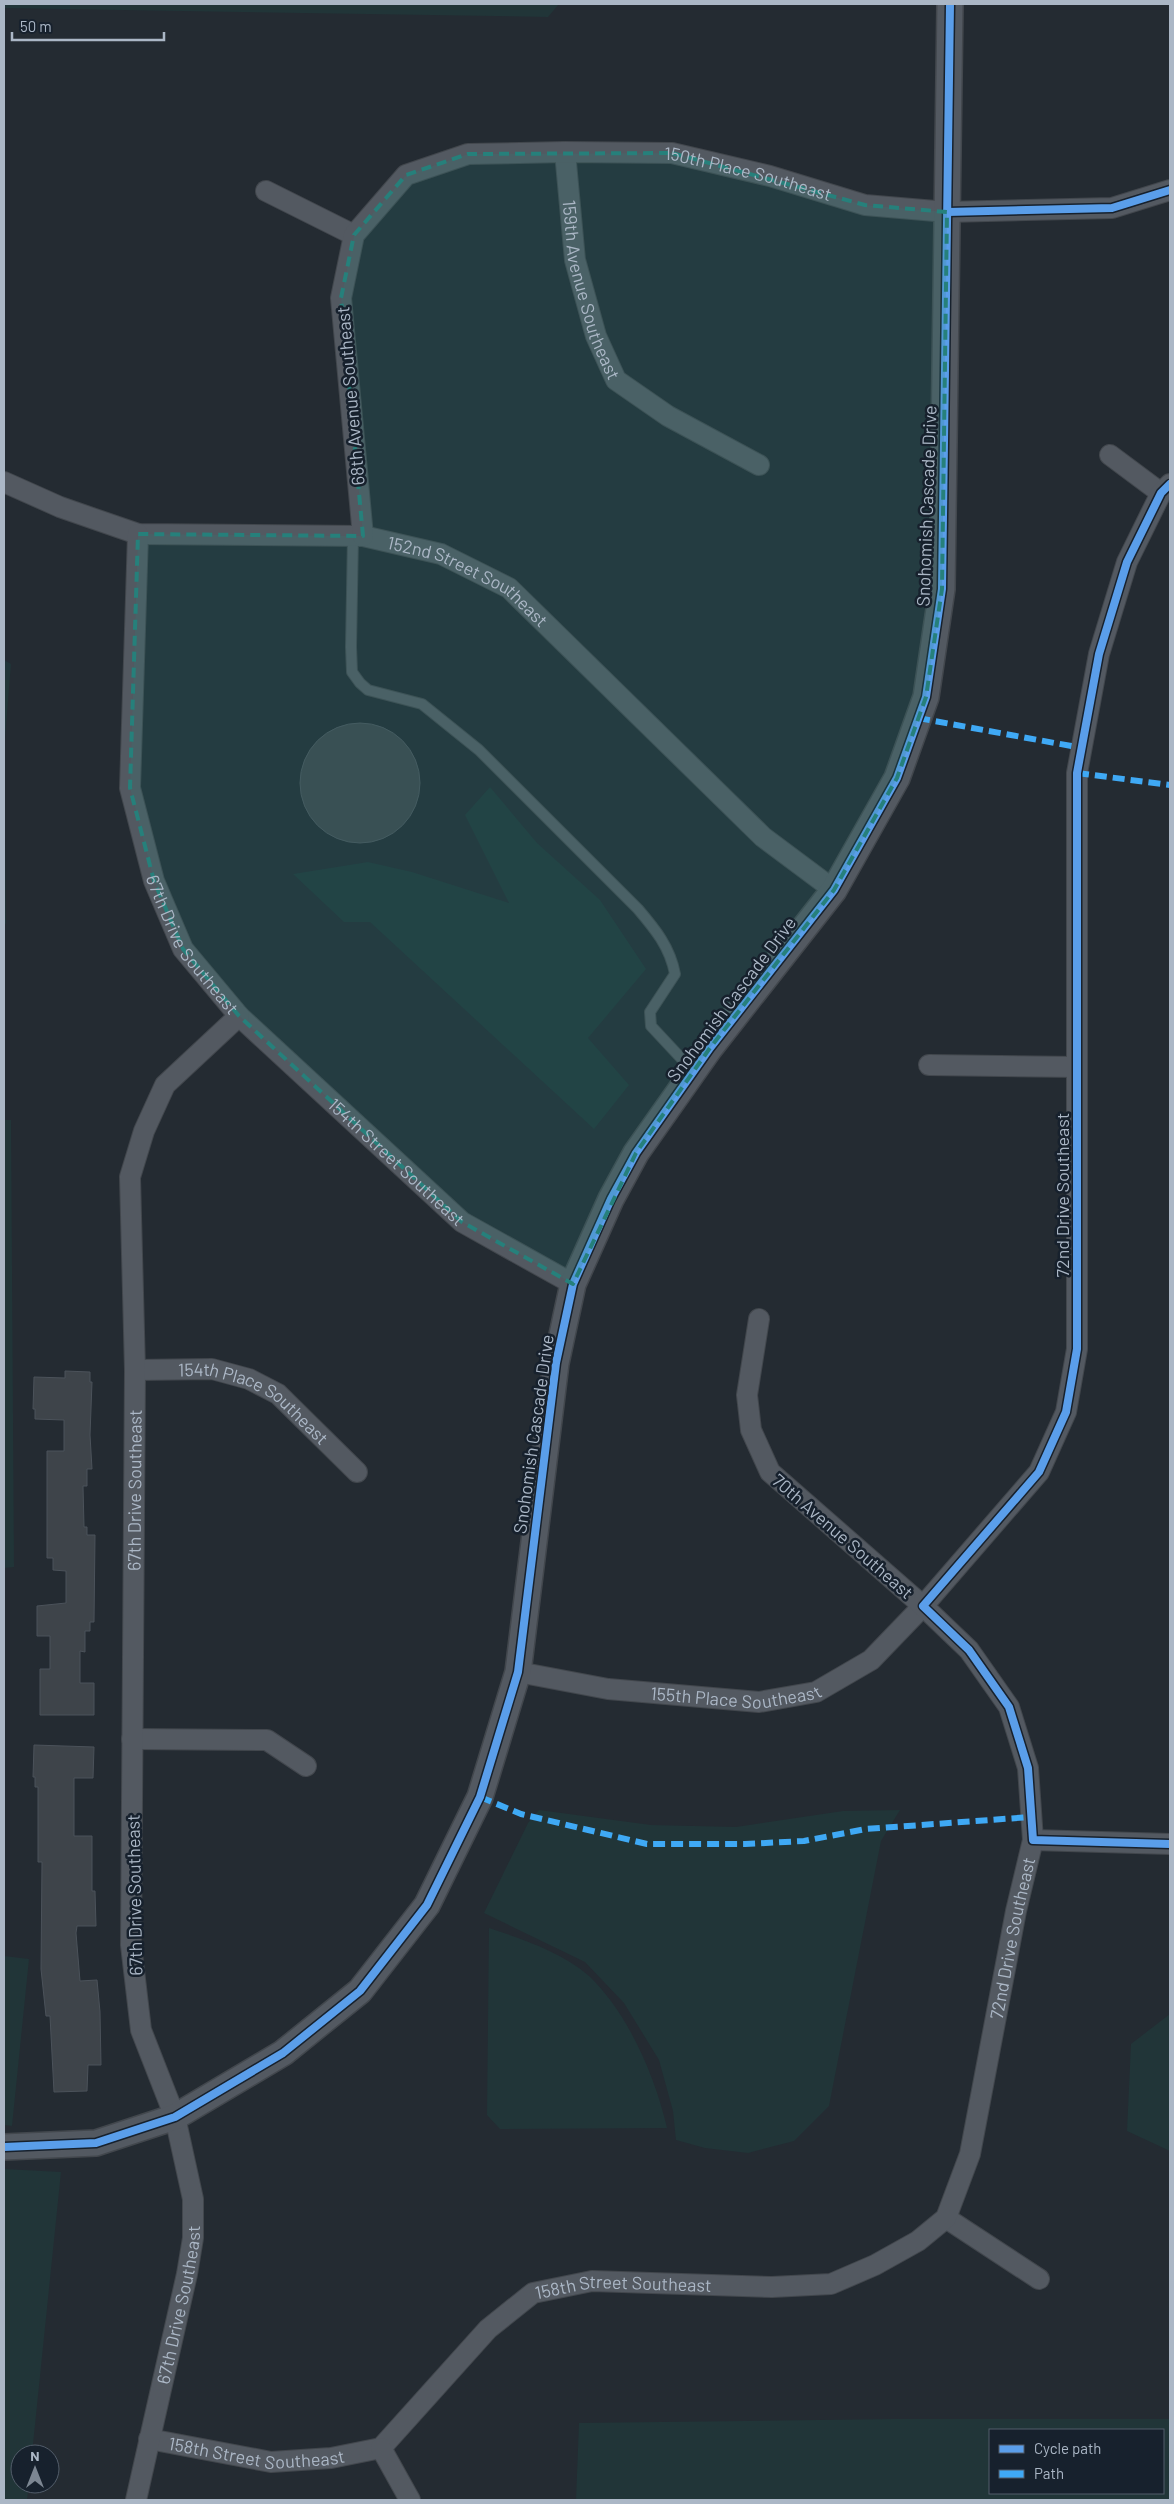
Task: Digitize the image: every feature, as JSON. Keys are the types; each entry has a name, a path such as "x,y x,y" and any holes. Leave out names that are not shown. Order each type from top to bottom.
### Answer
{"street":[{"name":"Snohomish Cascade Drive","path":"4,2147 96,2143 175,2117 282,2053 360,1991 427,1905 480,1797 518,1672 556,1363 573,1284 611,1199 636,1153 693,1071 834,890 897,778 926,697 942,590 950,4"},
{"name":"150th Place Southeast","path":"354,235 406,175 468,154 566,152 672,153 770,176 865,205 947,212 1112,208 1170,190"},
{"name":"159th Avenue Southeast","path":"566,152 575,260 596,336 616,380 668,416 759,465"},
{"path":"266,191 354,235"},
{"name":"68th Avenue Southeast","path":"354,235 341,298 358,536"},
{"name":"72nd Drive Southeast","path":"946,2218 970,2154 1016,1912 1033,1840 1028,1768 1009,1707 969,1650 923,1606 1039,1472 1066,1412 1077,1349 1077,773 1099,654 1127,562 1166,488 1110,455"},
{"name":"152nd Street Southeast","path":"4,482 60,507 138,534 358,536 441,554 509,588 763,837 834,890"},
{"name":"67th Drive Southeast","path":"136,2500 194,2238 194,2199 175,2117 141,2030 131,1945 135,1370 130,1178 144,1131 165,1084 239,1016 184,949 154,881 130,788 138,534"},
{"name":"154th Street Southeast","path":"239,1016 462,1222 573,1284"},
{"path":"929,1065 1077,1067"},
{"name":"70th Avenue Southeast","path":"759,1319 747,1395 751,1430 770,1472 923,1606"},
{"name":"154th Place Southeast","path":"135,1370 212,1369 249,1379 278,1394 357,1472"},
{"name":"155th Place Southeast","path":"518,1672 608,1689 759,1702 816,1692 871,1660 923,1606"},
{"path":"132,1739 267,1740 306,1766"},
{"path":"1033,1840 1170,1844"},
{"path":"946,2218 1039,2279"},
{"name":"158th Street Southeast","path":"149,2439 271,2462 331,2458 381,2448 488,2330 533,2293 592,2281 772,2287 831,2284 875,2265 918,2241 946,2218"},
{"path":"381,2448 410,2500"}],"lane":[{"path":"358,536 351,630 352,672 368,690 422,704 479,750 638,909 660,935 672,958 675,974 650,1012 651,1026 693,1071"}],"highlighted area":[{"path":"672,153 865,205 947,212 942,589 926,697 897,778 834,890 710,1048 636,1153 573,1284 462,1222 239,1016 183,949 154,881 130,788 138,534 363,536 341,298 354,235 406,175 468,154"}],"green space":[{"path":"4,4 559,4 548,17 4,8"},
{"path":"4,660 11,664 4,750"},
{"path":"4,750 6,924 4,923"},
{"path":"490,787 537,843 600,900 646,969 588,1038 629,1085 594,1129 370,922 344,922 293,874 368,862 412,872 509,903 465,815"},
{"path":"4,1120 11,1120 14,1567 4,1568"},
{"path":"539,1810 651,1825 736,1827 843,1811 900,1810 881,1841 829,2106 794,2141 748,2153 705,2148 676,2140 673,2111 659,2060 624,2003 585,1962 484,1913 528,1823"},
{"path":"489,1928 541,1947 567,1960 589,1976 603,1991 616,2008 638,2046 655,2088 667,2128 500,2129 487,2115"},
{"path":"4,1956 29,1959 12,2126 4,2125"},
{"path":"1170,2014 1170,2151 1127,2131 1131,2044"},
{"path":"4,2169 61,2172 33,2444 10,2444 10,2494 28,2494 27,2500 4,2500"},
{"path":"893,2419 1170,2419 1170,2500 576,2500 579,2423"}],"building":[{"path":"360,723 383,727 403,740 416,760 420,783 416,806 403,826 383,839 360,843 337,839 317,826 304,806 300,783 304,760 317,740 337,727"},
{"path":"65,1371 90,1372 90,1382 92,1382 90,1435 92,1469 87,1469 87,1486 83,1486 84,1527 87,1527 87,1535 95,1535 94,1622 90,1622 90,1631 85,1631 85,1652 80,1651 80,1683 94,1683 94,1715 40,1715 40,1669 50,1669 50,1636 37,1636 37,1606 66,1603 66,1571 53,1570 53,1558 47,1558 47,1451 64,1451 64,1420 35,1419 35,1409 33,1409 34,1377 65,1378"},
{"path":"34,1745 94,1747 93,1778 74,1778 74,1836 92,1836 92,1891 95,1891 96,1926 77,1926 76,1933 80,1981 97,1980 100,2012 101,2065 88,2065 87,2091 54,2092 50,2016 46,2016 41,1969 42,1862 38,1862 38,1787 35,1787 35,1777 33,1777"}],"marked path":[{"path":"918,718 1082,748"},
{"path":"1077,773 1170,785"},
{"path":"480,1797 521,1814 647,1844 745,1844 804,1841 866,1829 1031,1817"}],"cycle path":[{"path":"4,2147 96,2143 175,2117 283,2053 360,1991 427,1905 480,1797 518,1672 556,1363 573,1284 611,1199 636,1153 710,1048 834,890 897,778 926,697 942,589 950,4"},
{"path":"947,212 1112,208 1170,190"},
{"path":"1170,484 1161,493 1127,562 1099,654 1077,773 1077,1349 1066,1412 1039,1472 923,1606 969,1650 1009,1707 1028,1768 1033,1840 1170,1844"}]}
